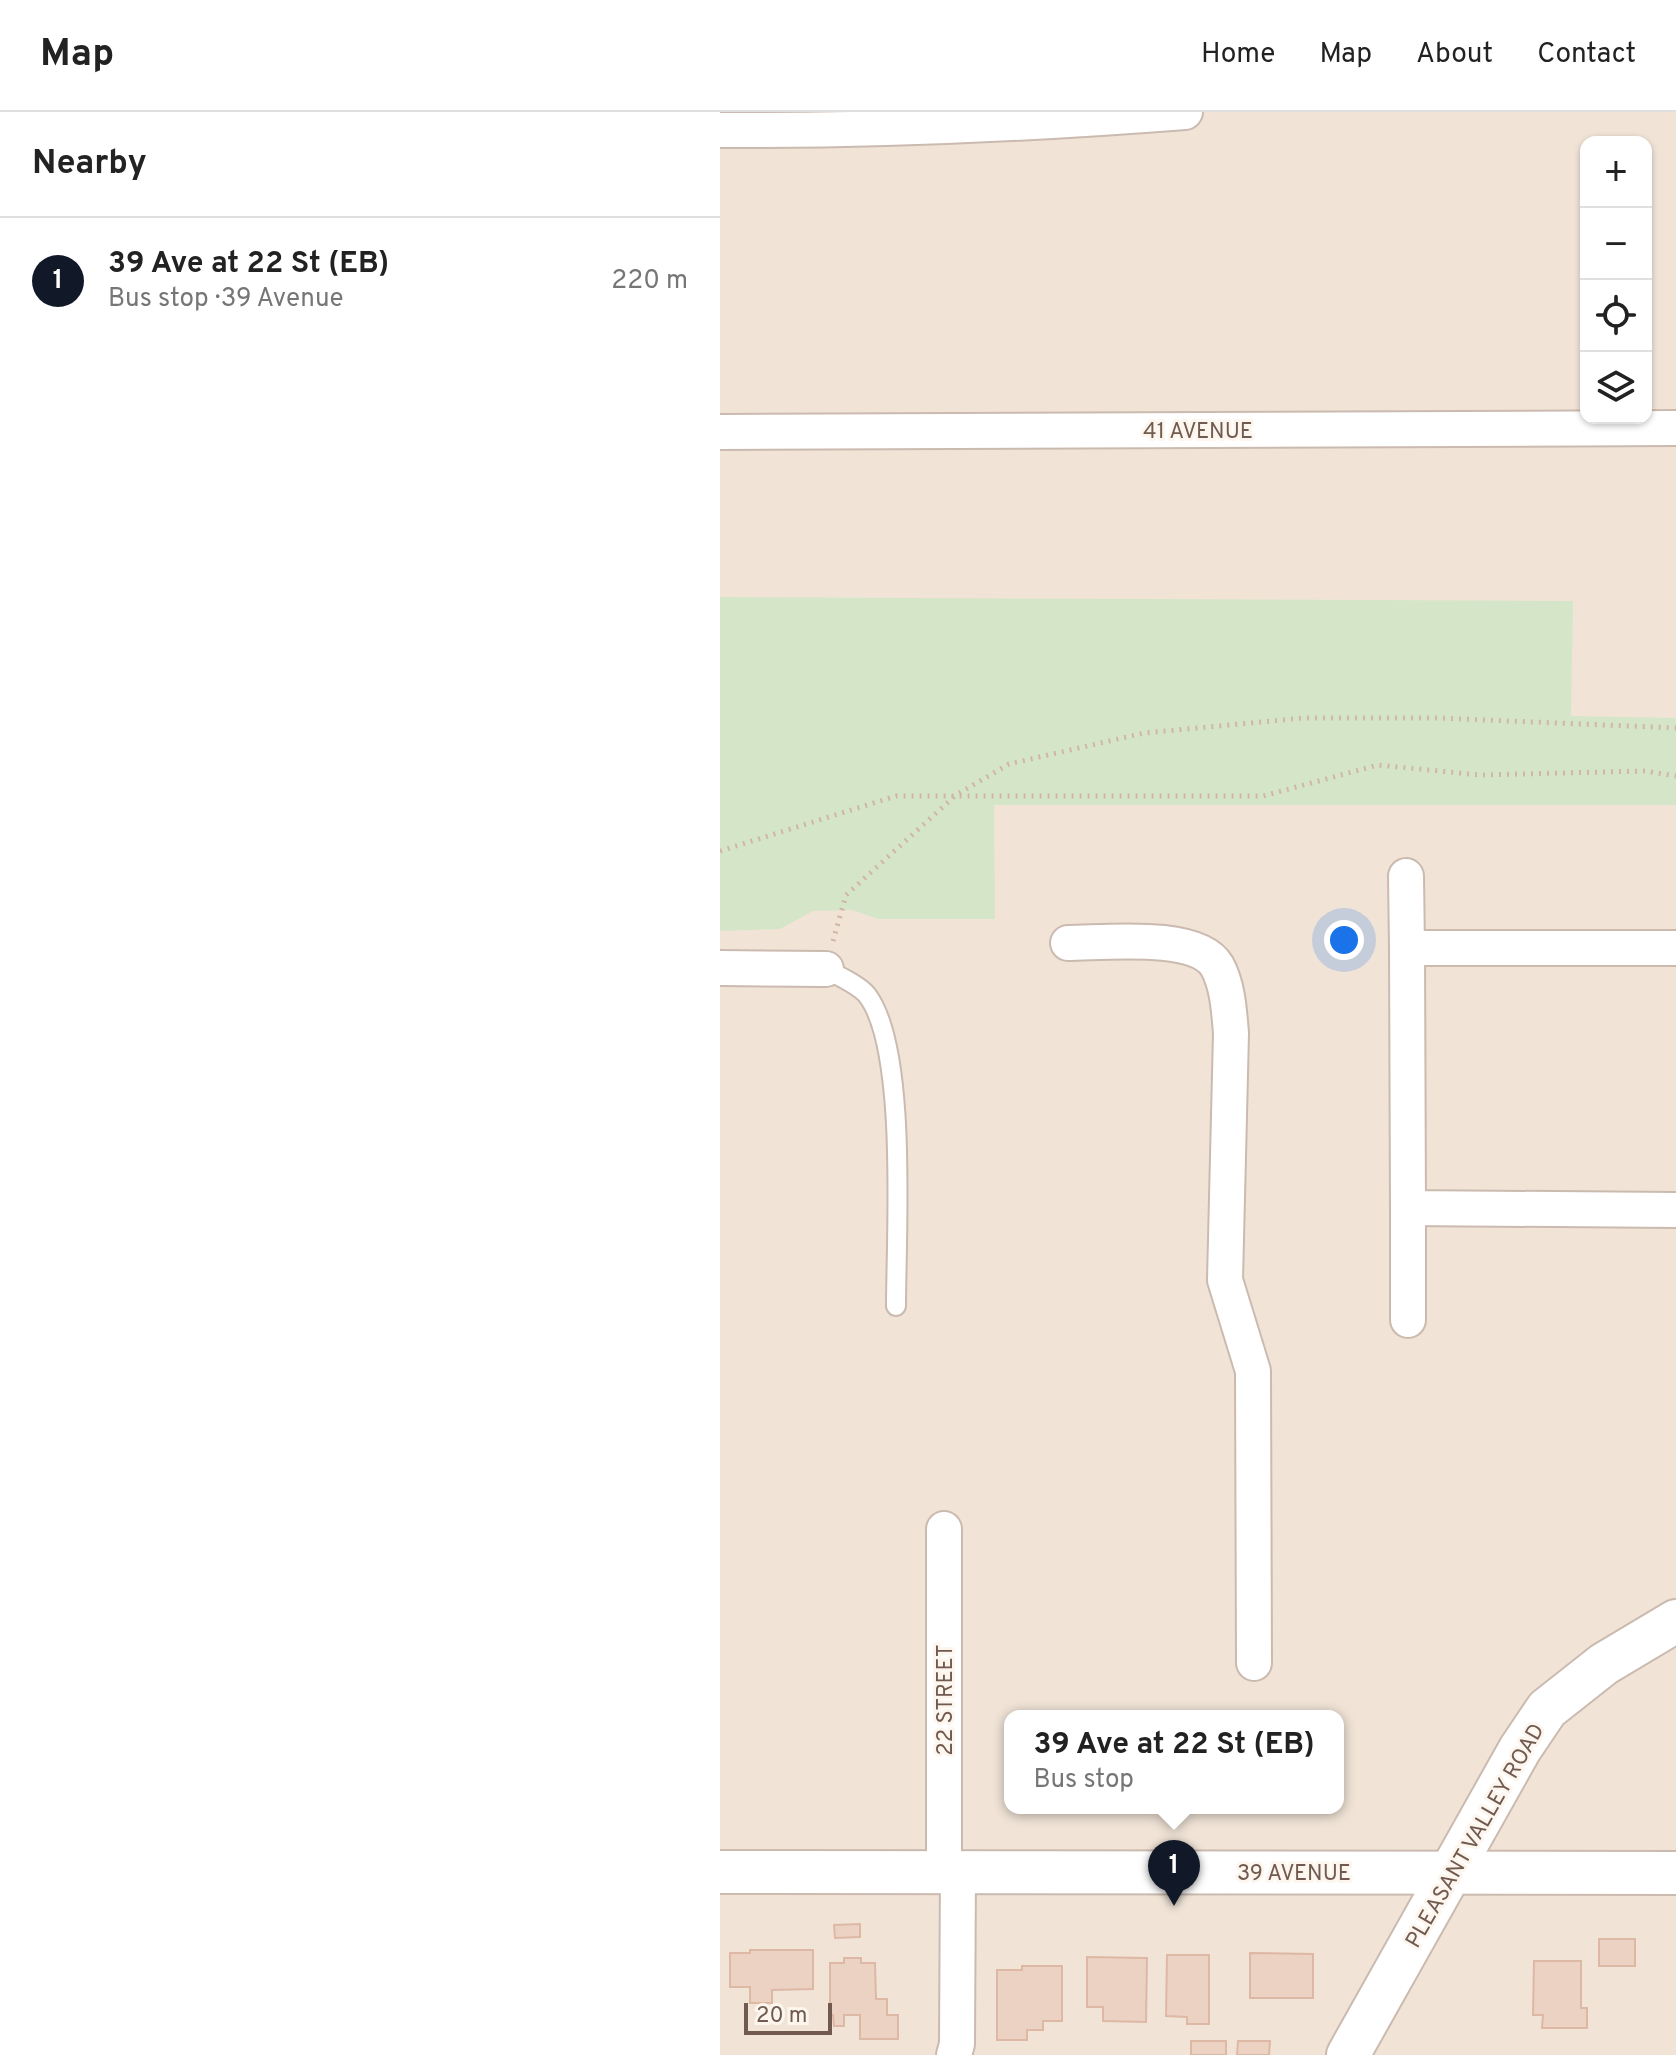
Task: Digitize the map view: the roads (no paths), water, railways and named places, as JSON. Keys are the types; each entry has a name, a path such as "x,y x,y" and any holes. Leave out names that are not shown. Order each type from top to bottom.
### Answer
{"street":[{"path":"720,130 803,131 1068,121 1185,112"},
{"name":"41 AVENUE","path":"720,432 1676,428"},
{"path":"1406,876 1408,1320"},
{"path":"1068,943 1188,945 1216,964 1227,997 1231,1033 1225,1280 1253,1371 1254,1663"},
{"path":"1407,948 1676,948"},
{"path":"720,968 826,969"},
{"path":"1408,1208 1676,1210"},
{"name":"22 STREET","path":"944,1529 957,2044 954,2055"},
{"name":"PLEASANT VALLEY ROAD","path":"1348,2055 1520,1749 1547,1709 1604,1664 1676,1621"},
{"name":"39 AVENUE","path":"720,1872 1676,1873"}],"lane":[{"path":"826,969 867,994 891,1049 896,1151 896,1306"}],"place":[{"name":"39 Ave at 22 St (EB)","path":"1174,1906"}]}
